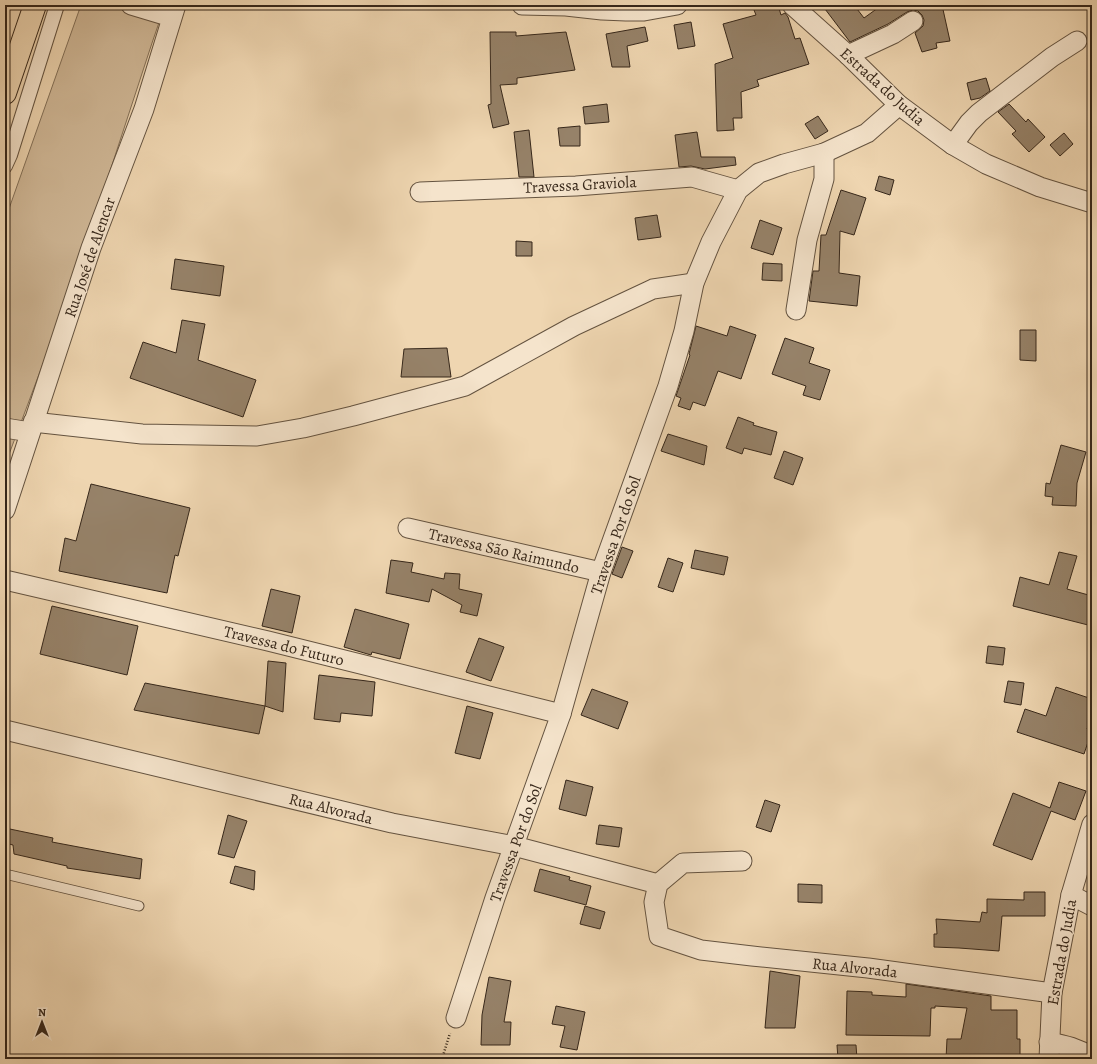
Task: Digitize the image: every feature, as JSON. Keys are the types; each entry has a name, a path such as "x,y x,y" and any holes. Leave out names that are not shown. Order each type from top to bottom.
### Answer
{"main road":[{"path":"5,93 35,5"}],"street":[{"path":"5,166 10,155 57,5"},
{"path":"131,5 174,11"},
{"path":"522,5 644,11 677,5"},
{"name":"Estrada do Judia","path":"792,5 848,55 899,105 953,145 986,164 1040,187 1092,203"},
{"name":"Rua José de Alencar","path":"5,510 91,248 144,109 174,11"},
{"path":"848,55 893,34 913,21"},
{"path":"953,145 969,123 979,113 1052,57 1078,41"},
{"name":"Travessa Por do Sol","path":"456,1018 486,926 562,714 600,572 668,386 684,331 694,283 711,242 738,190 759,173 784,164 824,153 866,133 899,105"},
{"path":"796,310 807,240 824,179 824,153"},
{"name":"Travessa Graviola","path":"420,192 576,186 692,177 738,190"},
{"path":"5,428 32,427 142,434 257,436 303,428 465,386 574,326 653,289 694,283"},
{"name":"Travessa São Raimundo","path":"408,528 600,572"},
{"name":"Travessa do Futuro","path":"5,580 268,641 562,714"},
{"name":"Rua Alvorada","path":"5,730 392,823 514,846 658,884 654,902 659,936 701,950 868,968 1052,993"},
{"name":"Estrada do Judia","path":"1049,1051 1052,993 1070,895 1086,867 1092,824"},
{"path":"658,884 683,862 742,861"},
{"path":"1070,895 1092,906"},
{"path":"1049,1051 1066,1045 1079,1049 1092,1057"}],"lane":[{"path":"5,874 139,906"}],"path":[{"path":"442,1059 456,1018"}],"shaded area":[{"path":"81,5 165,5 74,281 5,465 5,220"}],"building":[{"path":"752,5 778,5 781,15 785,13 788,17 795,39 800,38 809,64 757,80 759,86 741,92 742,118 733,118 734,130 717,131 715,64 733,58 723,24 756,15"},
{"path":"822,5 854,5 864,18 882,5 942,5 950,41 936,43 937,48 922,52 915,33 923,26 924,20 918,11 913,10 850,42"},
{"path":"691,22 695,46 678,49 674,25"},
{"path":"645,27 648,41 627,46 630,67 612,67 606,34"},
{"path":"490,32 516,32 516,36 566,32 575,70 517,78 517,84 500,85 509,124 493,128 488,105 491,104"},
{"path":"986,78 990,91 980,98 971,100 967,83"},
{"path":"607,104 609,122 585,124 583,107"},
{"path":"1009,104 1026,122 1028,119 1045,137 1029,152 1012,134 1016,131 998,112"},
{"path":"818,116 828,131 815,139 805,124"},
{"path":"580,126 580,146 560,146 558,128"},
{"path":"529,130 534,177 519,177 514,132"},
{"path":"697,132 701,157 735,157 736,165 705,169 691,166 679,167 675,135"},
{"path":"1064,133 1073,144 1060,156 1050,145"},
{"path":"879,176 894,180 890,195 875,190"},
{"path":"841,190 866,198 854,235 840,231 839,273 860,276 857,306 809,301 813,271 819,271 821,235 826,235"},
{"path":"657,215 661,237 638,240 635,218"},
{"path":"760,220 782,228 773,255 751,248"},
{"path":"516,241 532,242 532,256 516,256"},
{"path":"175,259 224,266 220,296 171,289"},
{"path":"763,263 782,264 782,281 762,280"},
{"path":"182,320 205,324 198,360 256,380 243,417 130,378 143,342 176,353"},
{"path":"696,326 727,336 730,326 756,335 741,379 718,371 705,406 693,402 690,410 678,406 681,398 676,396 690,355"},
{"path":"1020,330 1036,330 1036,361 1020,360"},
{"path":"785,338 814,348 809,363 830,370 820,400 803,395 806,386 772,374"},
{"path":"447,348 451,377 401,377 404,349"},
{"path":"738,417 754,423 753,425 777,432 771,455 744,448 742,454 726,448"},
{"path":"668,434 707,446 704,465 661,451"},
{"path":"1061,445 1086,452 1077,483 1076,506 1052,505 1053,497 1045,496 1046,483 1050,484"},
{"path":"784,451 803,458 793,485 774,478"},
{"path":"91,484 190,508 178,556 175,555 167,593 59,571 65,538 76,541"},
{"path":"622,547 633,551 622,578 612,574"},
{"path":"695,550 728,557 724,575 691,568"},
{"path":"1059,552 1077,556 1067,589 1092,596 1092,626 1013,606 1020,577 1049,585"},
{"path":"668,558 683,563 673,592 658,587"},
{"path":"391,560 413,563 411,572 444,579 445,573 460,574 459,589 482,594 477,616 460,612 462,605 432,589 429,602 386,593"},
{"path":"271,589 300,596 292,633 262,626"},
{"path":"52,606 138,626 127,675 40,654"},
{"path":"355,609 409,624 400,659 372,652 371,655 344,647"},
{"path":"479,638 504,647 491,681 466,672"},
{"path":"988,646 1005,648 1003,665 986,663"},
{"path":"268,661 286,663 283,712 265,706"},
{"path":"319,675 375,682 372,716 341,713 340,722 314,719"},
{"path":"1008,681 1024,683 1021,705 1004,702"},
{"path":"145,683 265,706 259,734 134,710"},
{"path":"1056,687 1092,699 1092,714 1087,729 1092,730 1084,754 1017,732 1025,709 1046,716"},
{"path":"592,689 628,702 618,729 581,715"},
{"path":"467,706 493,713 480,759 455,753"},
{"path":"566,780 593,787 586,816 559,809"},
{"path":"1059,782 1086,791 1075,820 1051,811 1032,860 993,845 1013,793 1050,808"},
{"path":"765,800 780,805 771,832 756,827"},
{"path":"228,815 247,821 234,858 218,854"},
{"path":"599,825 622,828 619,847 596,844"},
{"path":"5,828 53,838 52,842 142,859 140,879 67,868 67,866 14,854 13,845 5,843"},
{"path":"235,866 255,871 254,890 230,883"},
{"path":"540,869 570,877 569,880 591,886 586,905 534,891"},
{"path":"798,884 822,885 822,903 798,902"},
{"path":"1024,892 1045,892 1045,916 1002,916 999,951 934,947 934,934 937,934 936,919 980,922 982,912 987,913 987,899 1024,900"},
{"path":"585,906 605,912 600,929 580,924"},
{"path":"770,971 800,976 795,1028 765,1028"},
{"path":"489,977 511,981 504,1022 511,1022 510,1045 481,1045 482,1015"},
{"path":"906,984 991,996 991,1010 1017,1010 1017,1039 1020,1039 1020,1059 946,1059 947,1039 961,1039 967,1008 935,1006 935,1008 931,1008 930,1036 846,1035 847,991 872,992 872,995 906,997"},
{"path":"556,1006 585,1012 577,1050 560,1047 565,1026 552,1024"},
{"path":"837,1045 856,1045 857,1059 838,1059"}]}
